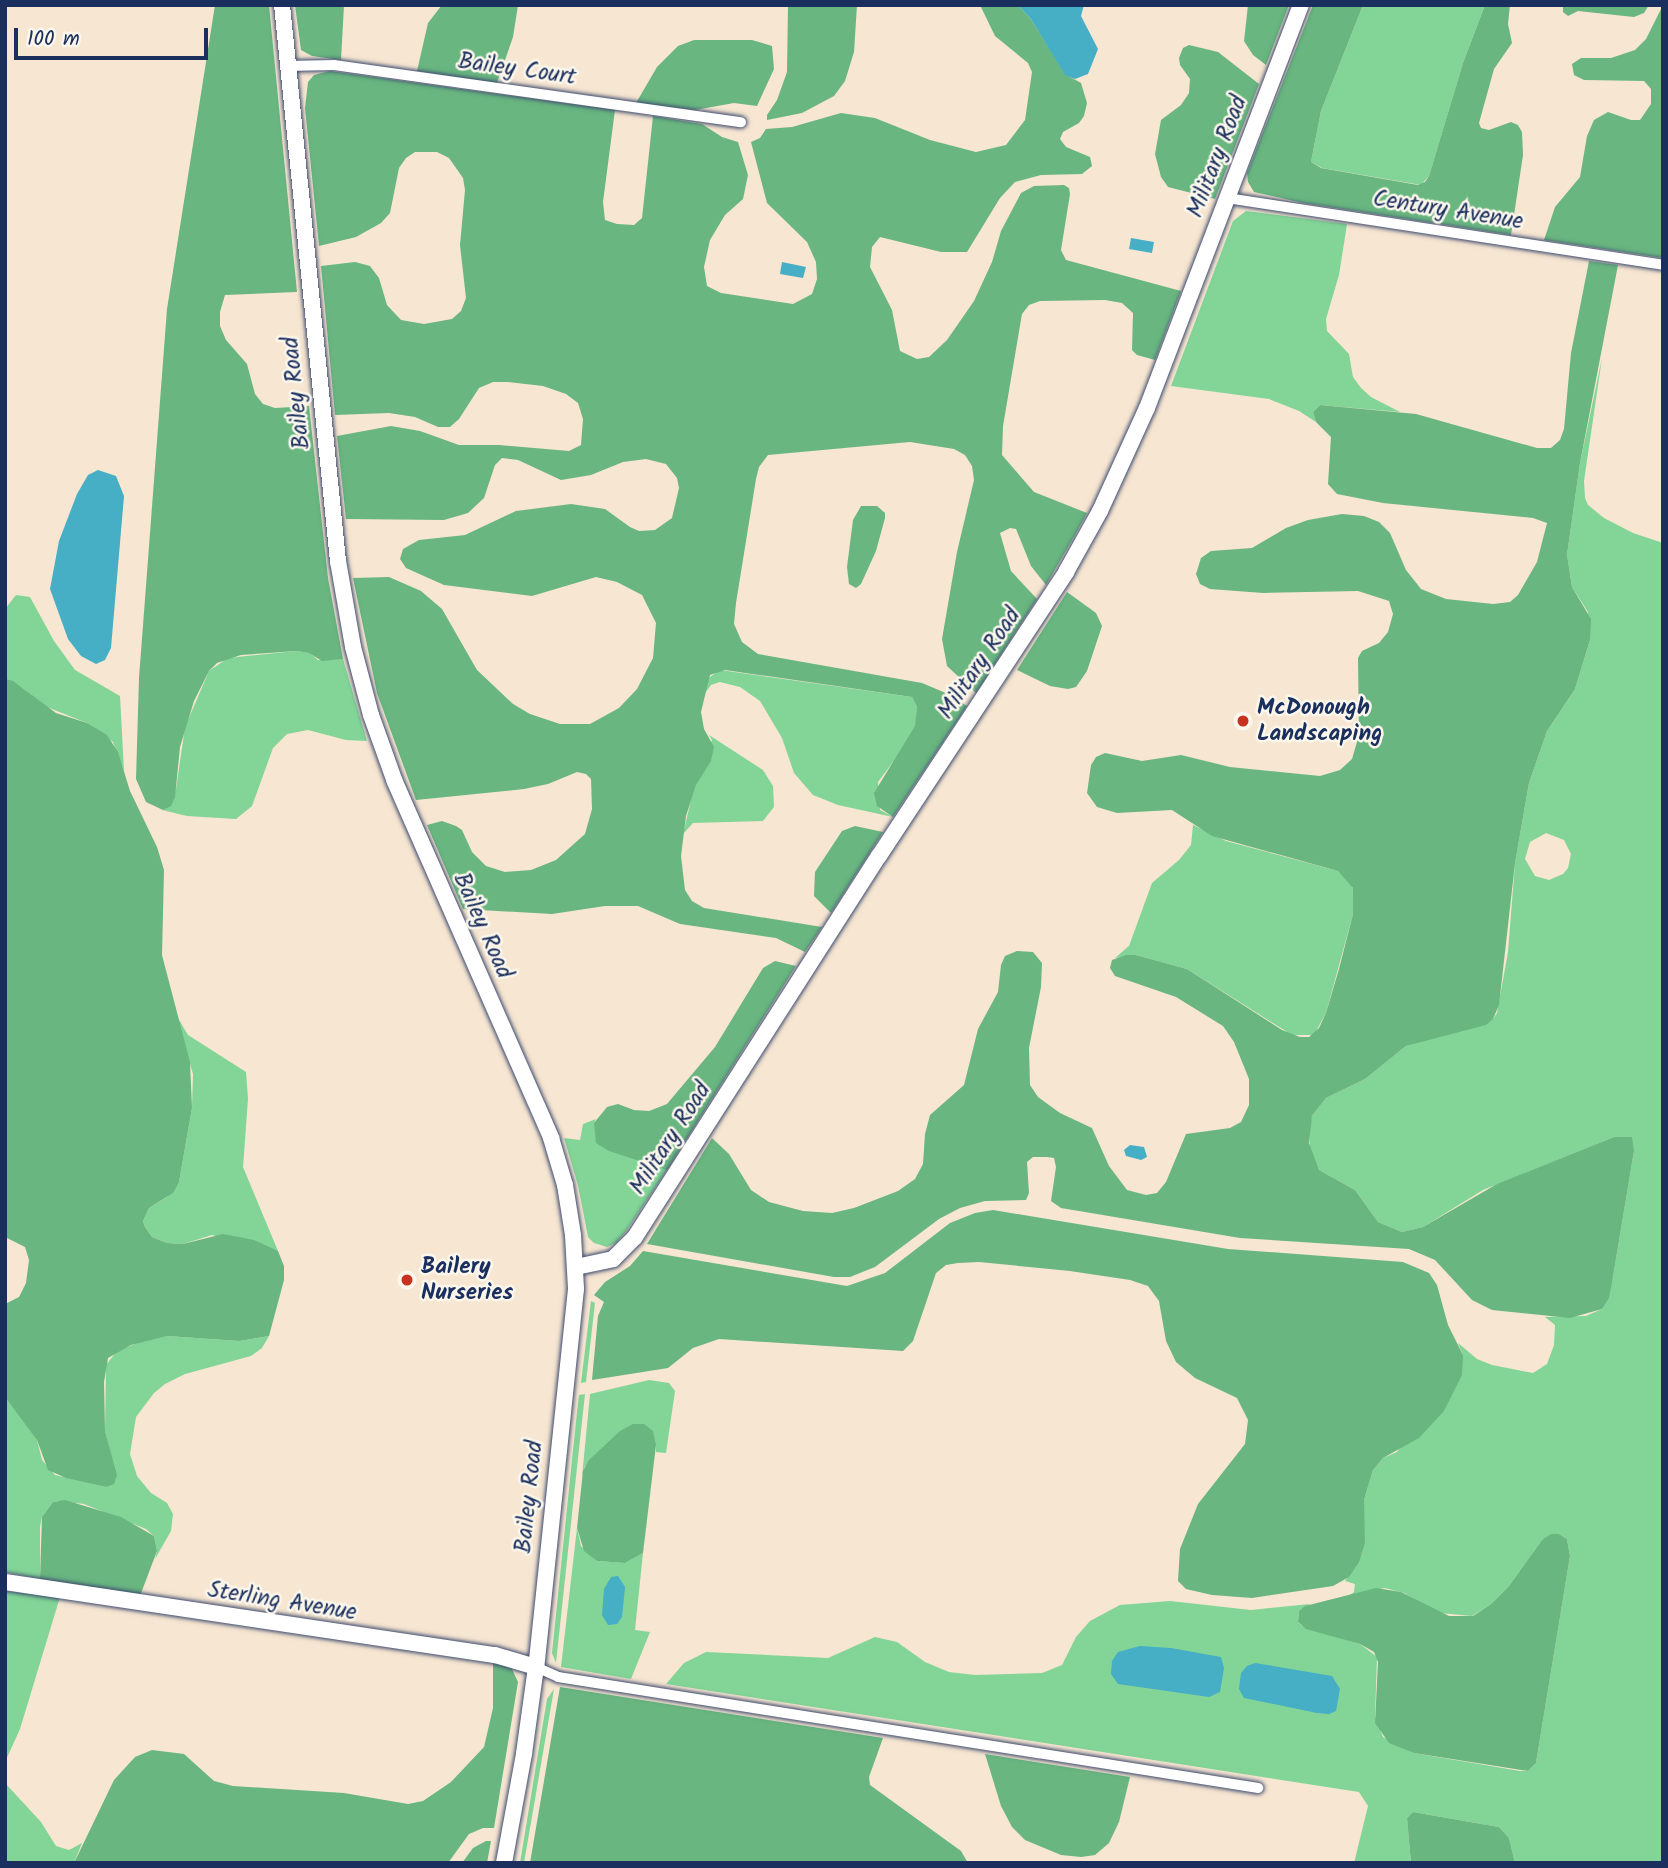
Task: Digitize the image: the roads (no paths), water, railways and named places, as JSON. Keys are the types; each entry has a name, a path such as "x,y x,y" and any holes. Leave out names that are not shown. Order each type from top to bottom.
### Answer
{"street":[{"name":"Bailey Road","path":"282,5 338,565 354,655 376,730 400,795 551,1138 568,1196 576,1267 576,1296 536,1667 524,1754 504,1863"},
{"name":"Military Road","path":"576,1267 613,1259 633,1241 879,856 1053,595 1086,538 1124,461 1301,5"},
{"name":"Bailey Court","path":"286,66 334,65 741,122"},
{"name":"Century Avenue","path":"1227,198 1663,265"},
{"name":"Sterling Avenue","path":"13,1583 495,1655 536,1667"},
{"path":"536,1667 558,1677 1258,1788"}],"water":[{"path":"1018,5 1084,5 1081,16 1098,49 1088,74 1075,79 1065,75 1031,19"},
{"path":"1131,238 1154,242 1152,253 1129,249"},
{"path":"782,262 806,267 803,278 780,274"},
{"path":"98,470 116,476 124,496 111,648 105,660 96,664 81,656 68,639 50,589 59,541 77,494 88,475"},
{"path":"1130,1145 1144,1147 1147,1157 1141,1160 1126,1156 1124,1150"},
{"path":"618,1576 625,1587 622,1617 617,1624 608,1625 602,1615 604,1589 611,1577"},
{"path":"1140,1646 1171,1648 1221,1657 1224,1668 1220,1692 1209,1697 1118,1684 1111,1674 1112,1661 1118,1652"},
{"path":"1255,1663 1332,1676 1340,1689 1336,1711 1329,1714 1317,1713 1244,1698 1239,1689 1241,1673 1247,1666"}],"place":[{"name":"McDonough Landscaping","path":"1243,721"},
{"name":"Bailery Nurseries","path":"407,1280"}]}
